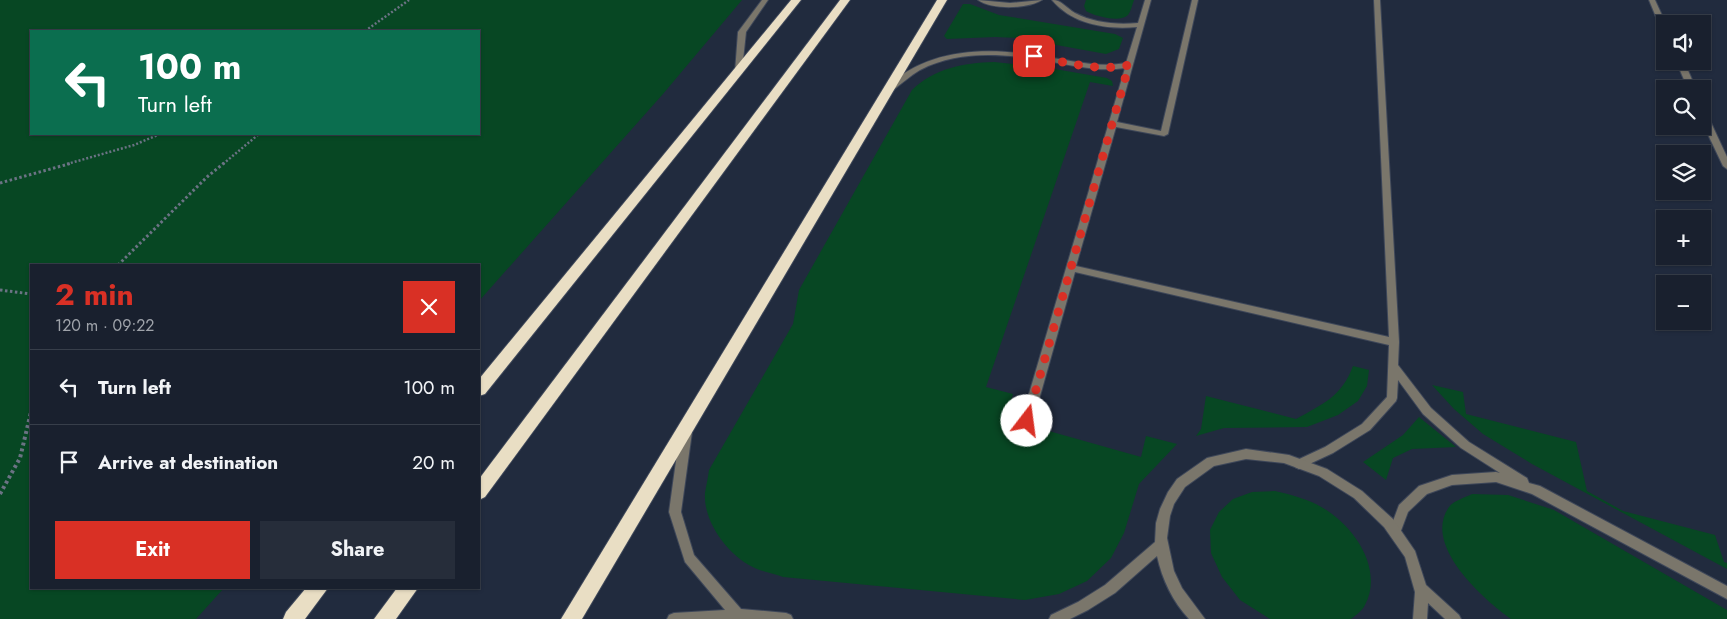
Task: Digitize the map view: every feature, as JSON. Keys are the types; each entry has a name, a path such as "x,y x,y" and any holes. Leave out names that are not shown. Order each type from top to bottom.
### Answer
{"highway":[{"path":"480,389 796,0"},
{"path":"480,491 845,0"},
{"path":"571,619 942,0"},
{"path":"293,619 317,589"},
{"path":"384,619 407,589"}],"street":[{"path":"738,70 742,32 765,0"},
{"path":"981,0 1003,5 1027,4 1040,0"},
{"path":"1055,0 1062,8 1077,17 1123,27 1141,25"},
{"path":"1027,421 1148,0"},
{"path":"1112,124 1164,134 1195,0"},
{"path":"1299,464 1329,450 1366,427 1392,398 1394,342 1376,0"},
{"path":"1652,0 1659,15"},
{"path":"889,89 918,68 934,62 950,57 989,53 1034,56 1094,68 1116,68 1129,65"},
{"path":"1711,131 1727,166"},
{"path":"1071,268 1394,342"},
{"path":"1394,368 1427,411 1465,445 1536,490 1727,593"},
{"path":"687,427 675,512 689,558 738,615"},
{"path":"1198,619 1168,574 1161,546 1160,527 1170,496 1192,471 1222,459 1246,456 1264,456 1299,464 1326,473 1367,500 1389,522 1413,560 1422,589 1420,619"},
{"path":"1395,532 1403,508 1423,490 1452,480 1496,477 1536,490"},
{"path":"1056,619 1083,606 1110,589 1161,546"},
{"path":"1422,589 1454,619"},
{"path":"674,619 738,615 786,619"}],"path":[{"path":"366,30 409,0"},
{"path":"0,182 134,145 158,135"},
{"path":"119,264 207,177 258,135"},
{"path":"0,290 30,294"},
{"path":"0,494 20,458 30,416"}],"green space":[{"path":"0,0 742,0 663,94 480,300 480,264 30,264 30,589 223,589 196,619 0,619"},
{"path":"1086,0 1134,0 1128,15 1113,19 1086,11 1084,6"},
{"path":"963,4 970,4 999,15 1115,34 1123,38 1119,49 1106,54 1018,38 947,39 944,36"},
{"path":"994,62 1043,67 1107,78 1112,81 1113,86 1090,82 986,387 1013,394 1006,419 1141,457 1146,436 1177,444 1139,484 1124,533 1111,558 1087,581 1059,594 1025,600 783,577 757,569 737,557 713,527 708,516 705,493 709,470 793,324 799,290 912,90 930,76 950,68 960,65"},
{"path":"1353,366 1369,370 1367,386 1358,401 1338,415 1307,427 1224,428 1196,436 1201,429 1206,396 1296,419 1323,404 1337,392"},
{"path":"1432,385 1463,392 1466,414 1576,442 1587,491 1623,511 1715,535 1724,562 1727,563 1727,569 1532,464 1483,434 1454,409"},
{"path":"1419,417 1456,447 1412,449 1393,458 1386,480 1363,462 1403,435"},
{"path":"1275,491 1306,500 1323,508 1345,526 1363,550 1371,577 1370,591 1364,607 1351,619 1270,619 1240,600 1222,577 1211,553 1210,530 1219,512 1233,499 1252,492"},
{"path":"1472,494 1508,495 1554,510 1727,610 1727,619 1511,619 1472,585 1459,570 1449,554 1443,538 1443,522 1449,507 1456,501"}],"route":[{"path":"1027,421 1129,65 1116,68 1094,68 1034,56"}]}
